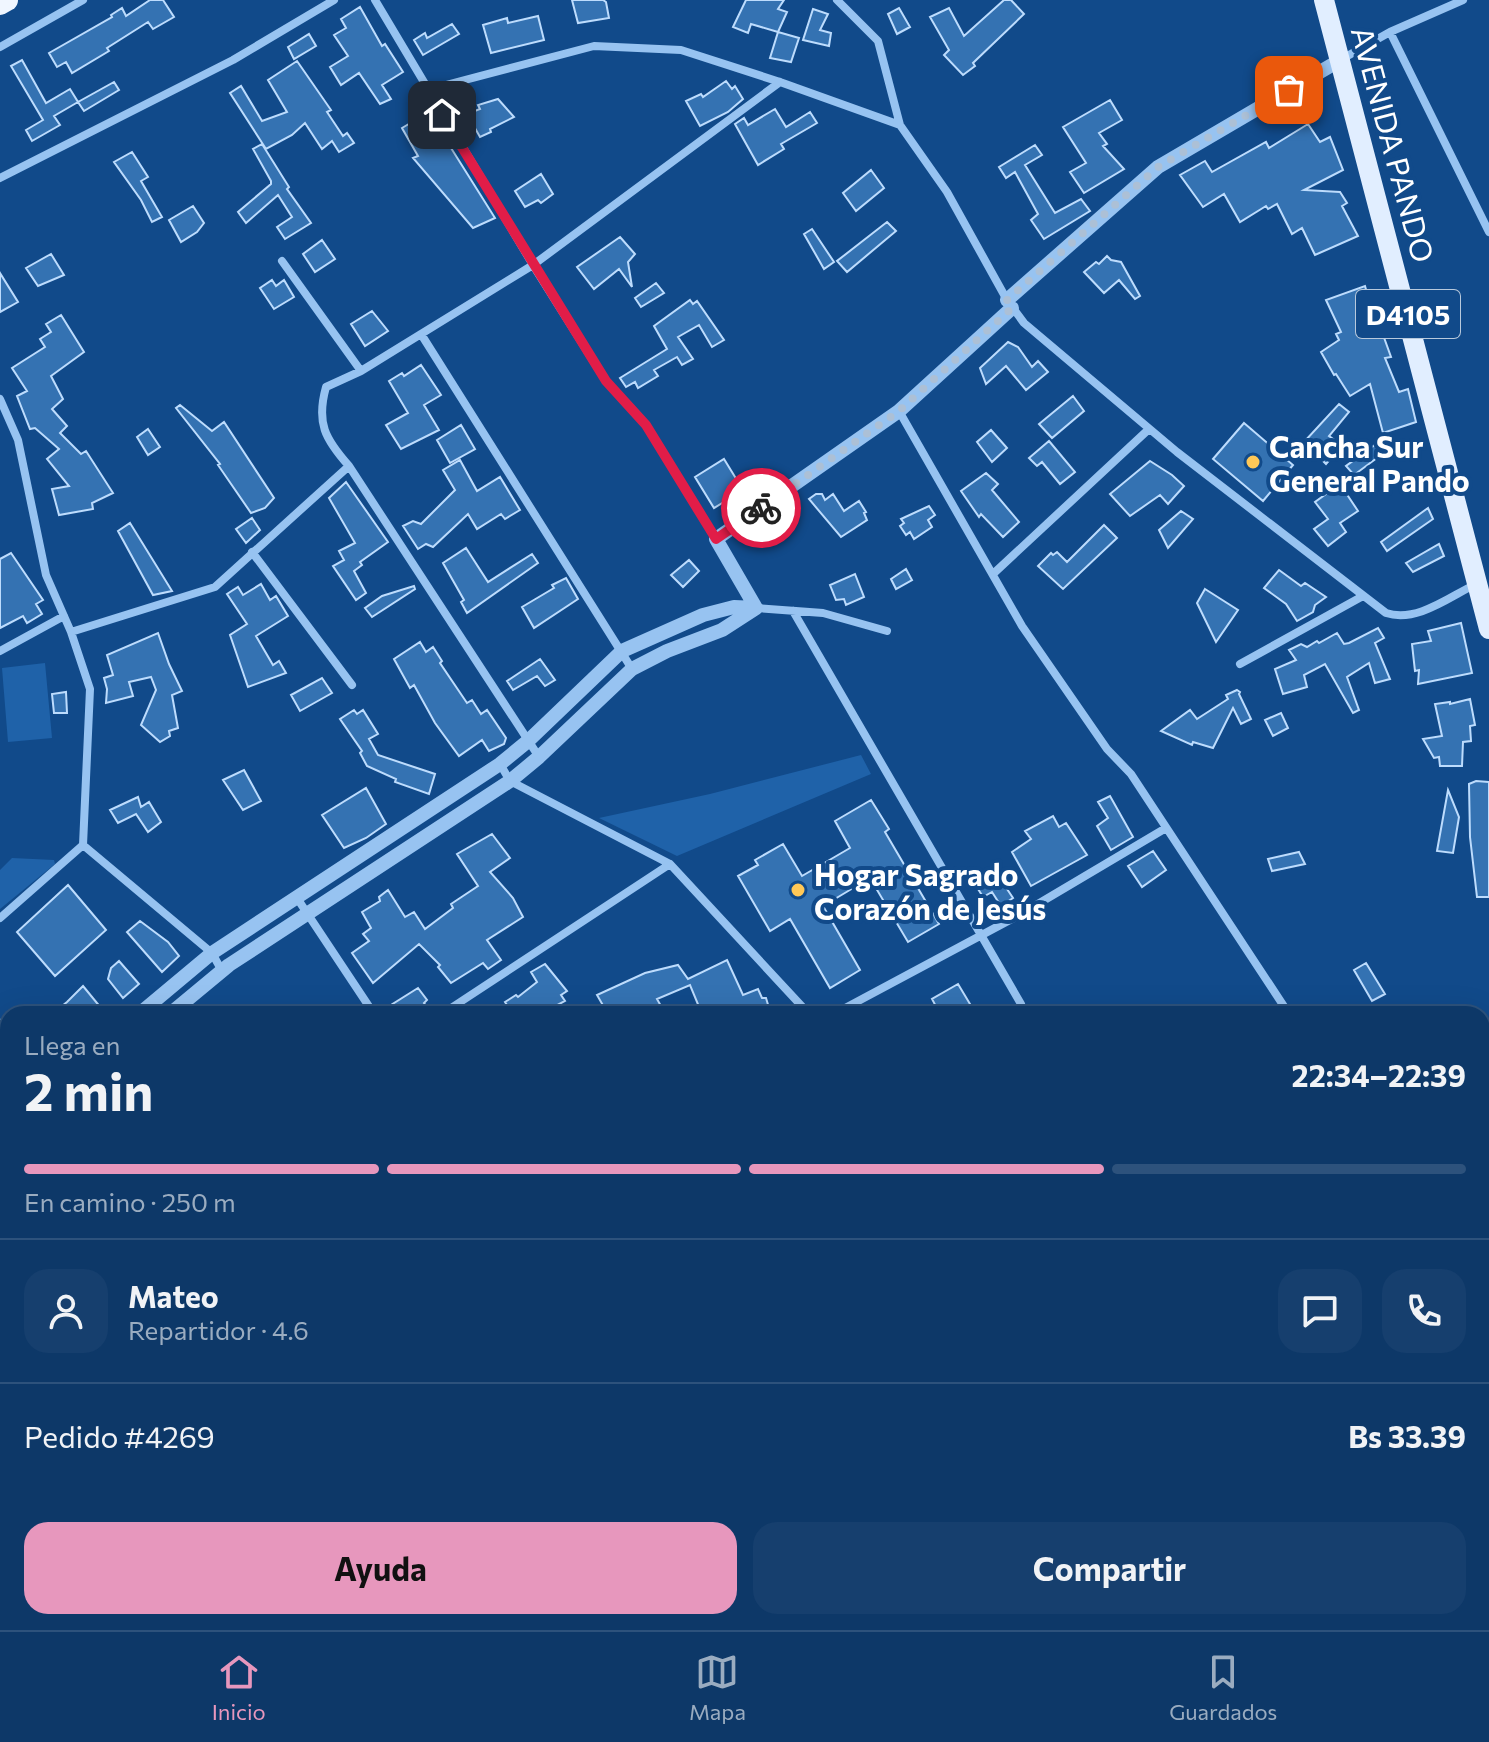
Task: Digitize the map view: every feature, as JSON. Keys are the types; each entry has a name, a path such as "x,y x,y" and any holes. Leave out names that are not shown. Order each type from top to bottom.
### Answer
{"highway":[{"path":"0,4 7,0"}],"main road":[{"name":"AVENIDA PANDO","path":"1324,0 1342,59 1489,629"}],"street":[{"path":"0,47 83,0"},
{"path":"0,178 233,60 334,0"},
{"path":"375,0 533,265 606,381 646,425 756,608"},
{"path":"716,539 899,411 1158,167 1390,32 1463,0"},
{"path":"840,1 878,41 900,125 947,192 1010,304 1024,323 1149,429 1386,613 1399,617 1417,614 1477,583"},
{"path":"1390,32 1489,232"},
{"path":"427,90 594,46 681,50 900,125"},
{"path":"539,757 349,466 328,443 320,410 326,387 361,371 533,265 780,82"},
{"path":"282,261 361,371"},
{"path":"421,334 632,669"},
{"path":"0,399 18,440 46,575 71,632 90,689 83,845 0,918"},
{"path":"899,411 1022,626 1107,749 1131,774 1284,1006"},
{"path":"993,574 1149,429"},
{"path":"71,632 215,587 349,466"},
{"path":"252,552 352,685"},
{"path":"1240,664 1363,596"},
{"path":"149,1006 212,953 500,764 622,651 703,615 734,607 823,613 887,631"},
{"path":"180,1006 222,971 510,781 632,669 667,651 722,630 756,608"},
{"path":"793,611 1021,1004"},
{"path":"0,651 64,616"},
{"path":"500,764 510,781 670,864 802,1006"},
{"path":"849,1006 981,935 1166,828"},
{"path":"83,845 212,953 222,971"},
{"path":"454,1006 670,864"},
{"path":"297,898 369,1006"}],"shaded area":[{"path":"45,663 52,738 8,742 2,668"},
{"path":"861,755 871,774 677,856 599,818 710,794"},
{"path":"12,858 54,860 55,864 0,909 0,870"}],"building":[{"path":"150,0 163,0 174,17 153,29 148,22 72,73 66,62 57,67 49,53 112,17 122,8 126,16"},
{"path":"572,0 603,0 609,18 578,23"},
{"path":"746,0 784,0 778,9 787,12 778,32 751,24 748,33 733,27"},
{"path":"1004,0 1011,0 1024,14 963,75 944,55 949,50 930,17 949,8 964,36"},
{"path":"360,7 382,46 385,44 403,72 382,85 391,99 380,104 359,73 341,85 330,67 348,56 334,35 346,28 341,19"},
{"path":"899,8 910,27 897,34 888,14"},
{"path":"813,9 828,14 820,30 831,33 829,46 803,40"},
{"path":"538,16 544,40 491,53 483,25 507,18 508,23"},
{"path":"452,24 459,34 423,55 414,40 425,33 427,38"},
{"path":"778,32 799,38 791,62 770,58"},
{"path":"309,34 316,46 294,59 288,47"},
{"path":"22,60 46,103 70,89 78,102 54,116 60,125 32,141 26,130 43,120 11,66"},
{"path":"297,61 331,110 327,112 343,136 347,133 354,143 339,152 332,141 322,149 305,123 292,135 266,149 230,93 241,86 262,121 287,112 268,80"},
{"path":"726,81 732,89 735,86 743,99 728,112 700,126 686,101 701,94 703,97"},
{"path":"114,82 119,90 84,111 78,102"},
{"path":"498,99 514,117 480,137 467,114 480,109 478,105"},
{"path":"1110,100 1122,120 1099,133 1107,144 1103,146 1124,169 1084,193 1070,172 1086,163 1063,127"},
{"path":"775,109 786,127 810,112 817,123 781,144 784,149 758,165 735,124 744,118 748,125"},
{"path":"429,112 495,218 473,228 413,158 418,156 402,128"},
{"path":"1308,124 1320,142 1330,137 1343,170 1304,190 1340,192 1347,203 1342,206 1358,236 1315,255 1302,228 1292,234 1277,204 1268,209 1266,206 1240,222 1224,194 1203,207 1180,175 1205,161 1212,172 1266,142 1269,148"},
{"path":"262,144 289,187 287,189 311,223 285,239 277,227 292,217 278,195 246,223 238,212 271,184 253,149"},
{"path":"1035,145 1042,155 1025,165 1055,213 1081,199 1090,211 1044,239 1031,220 1038,214 1015,172 1006,178 999,167"},
{"path":"132,152 148,177 141,181 162,217 152,222 141,200 114,162"},
{"path":"871,170 884,188 856,211 843,193"},
{"path":"541,174 553,194 541,203 538,200 525,207 515,191"},
{"path":"193,206 204,223 197,232 181,242 169,220"},
{"path":"887,222 896,231 847,272 837,261"},
{"path":"812,229 834,262 824,269 804,234"},
{"path":"620,237 635,254 628,262 632,287 619,269 594,289 577,267"},
{"path":"322,240 335,259 315,272 303,254"},
{"path":"51,254 64,275 38,286 26,268"},
{"path":"1107,256 1121,262 1140,296 1135,299 1119,280 1104,293 1084,272"},
{"path":"0,273 18,302 0,312"},
{"path":"272,280 276,286 284,280 294,297 274,309 260,288"},
{"path":"656,283 664,293 641,307 635,298"},
{"path":"1365,286 1378,332 1382,332 1391,357 1385,358 1399,392 1408,389 1416,422 1383,433 1370,384 1350,396 1321,352 1339,340 1336,334 1341,332 1326,300"},
{"path":"690,300 693,304 697,301 724,340 712,347 699,325 678,337 693,359 682,365 677,357 654,370 658,376 638,388 635,382 626,387 620,378 667,349 654,326"},
{"path":"372,311 388,331 365,346 351,324"},
{"path":"61,315 84,352 51,376 63,399 52,409 67,426 60,433 81,454 86,451 113,493 92,503 93,509 59,515 52,489 69,486 47,459 59,449 35,428 30,429 17,396 27,391 12,368 45,347 40,339 51,332 46,324"},
{"path":"1008,342 1018,347 1032,367 1038,361 1048,372 1026,390 1006,366 986,384 980,368"},
{"path":"421,365 441,395 424,405 439,430 401,449 386,425 408,413 389,381"},
{"path":"1073,396 1084,411 1052,438 1039,424"},
{"path":"1339,404 1349,412 1329,436 1336,441 1334,444 1339,449 1326,464 1304,442"},
{"path":"180,405 212,431 224,422 274,498 265,508 251,513 220,464 176,408"},
{"name":"Cancha Sur General Pando","path":"1244,423 1293,465 1263,501 1213,459"},
{"path":"461,425 475,449 450,463 437,440"},
{"path":"148,429 160,447 148,455 137,437"},
{"path":"991,430 1007,448 992,462 977,442"},
{"path":"1386,437 1393,446 1354,475 1346,466"},
{"path":"1049,441 1075,472 1060,484 1042,462 1037,466 1029,458"},
{"path":"724,459 743,490 714,508 695,477"},
{"path":"460,460 477,491 500,477 520,510 505,519 501,514 477,529 468,514 433,547 426,544 418,549 403,526 413,521 421,524 455,490 443,470"},
{"path":"1150,461 1184,486 1168,504 1160,495 1130,516 1110,494"},
{"path":"986,473 998,484 992,490 1019,522 1003,537 981,514 979,517 961,491"},
{"path":"346,482 388,542 360,562 362,565 354,571 366,593 356,600 333,566 344,560 339,551 355,543 329,498"},
{"path":"1340,484 1358,511 1340,523 1346,532 1328,546 1314,529 1328,519 1315,502"},
{"path":"822,494 825,500 833,494 844,511 859,501 867,520 841,537 809,499"},
{"path":"929,506 935,515 928,520 932,527 914,539 910,532 906,535 900,526 904,523 901,519"},
{"path":"1428,508 1433,519 1387,551 1381,542"},
{"path":"1181,511 1193,519 1168,548 1159,530"},
{"path":"252,518 260,530 246,543 236,529"},
{"path":"130,523 172,591 153,595 118,531"},
{"path":"1104,525 1117,538 1063,589 1038,566 1051,553 1057,552 1067,562"},
{"path":"1439,544 1444,556 1413,572 1406,563"},
{"path":"466,548 488,582 532,554 538,563 467,613 461,602 464,600 443,563"},
{"path":"11,553 43,600 36,604 42,614 27,623 23,616 0,628 0,559"},
{"path":"689,560 699,571 683,587 671,575"},
{"path":"906,569 912,580 896,589 891,579"},
{"path":"1279,570 1301,586 1305,583 1326,597 1315,605 1313,612 1297,621 1286,604 1264,588"},
{"path":"855,574 864,597 846,605 844,599 836,600 830,585"},
{"path":"566,578 578,599 534,628 522,607"},
{"path":"261,584 270,600 276,596 288,616 256,636 273,665 279,661 286,673 248,687 230,635 247,624 227,594 238,587 243,595"},
{"path":"414,586 415,589 372,617 365,608 382,596"},
{"path":"1205,589 1238,610 1216,642 1197,603"},
{"path":"1461,623 1472,673 1418,684 1419,670 1415,671 1412,644 1431,641 1428,631"},
{"path":"1378,628 1384,638 1375,643 1390,679 1375,683 1369,663 1347,677 1359,710 1353,713 1325,664 1304,675 1307,687 1283,694 1275,669 1296,660 1289,650 1301,644 1307,647 1317,641 1319,643 1337,633 1344,644 1349,643"},
{"path":"158,633 182,691 172,695 178,728 169,731 170,736 160,742 141,725 156,690 151,677 129,682 133,696 106,703 104,678 113,675 107,655"},
{"path":"420,642 426,652 433,647 467,703 472,700 481,714 487,710 506,738 504,744 489,751 482,740 459,756 435,723 414,685 410,688 394,659"},
{"path":"540,659 555,680 545,686 537,676 513,690 507,681"},
{"path":"322,678 332,693 300,711 291,695"},
{"path":"1237,690 1251,719 1241,724 1233,708 1213,748 1193,742 1192,745 1161,731 1190,710 1197,719 1228,699 1226,695"},
{"path":"66,692 67,713 54,713 52,694"},
{"path":"1470,699 1475,725 1470,726 1471,741 1463,742 1462,766 1440,766 1439,757 1434,758 1423,739 1442,736 1435,704"},
{"path":"354,710 357,714 363,710 378,734 369,739 378,755 435,774 429,794 395,782 396,779 367,766 360,753 362,751 340,719"},
{"path":"1281,713 1288,728 1273,736 1265,720"},
{"path":"244,770 261,801 243,810 223,780"},
{"path":"1489,782 1489,897 1477,897 1470,837 1469,784"},
{"path":"366,788 386,824 344,848 322,815"},
{"path":"1448,790 1459,817 1453,853 1437,851"},
{"path":"1110,796 1133,837 1111,850 1097,826 1108,818 1098,802"},
{"path":"138,797 141,807 149,802 161,822 148,832 136,814 118,823 110,810"},
{"name":"Hogar Sagrado Corazón de Jesús","path":"871,800 889,829 885,832 939,924 908,942 870,878 823,906 860,970 830,988 790,919 770,931 738,876 758,865 755,860 783,844 802,876 850,848 835,821"},
{"path":"1053,816 1059,827 1066,823 1087,855 1031,886 1012,852 1031,839 1025,831"},
{"path":"492,834 510,858 490,872 513,898 523,917 487,940 501,960 488,969 483,963 451,983 438,967 440,965 419,944 373,983 352,953 369,941 363,934 371,928 362,912 380,901 379,897 388,890 405,917 414,912 425,929 453,908 451,904 478,886 457,854"},
{"path":"1153,851 1166,870 1142,887 1128,866"},
{"path":"1299,852 1305,864 1272,871 1268,859"},
{"path":"995,871 1013,898 1001,906 992,892 983,897 975,884"},
{"path":"68,885 106,930 55,976 17,932"},
{"path":"140,921 168,942 179,956 162,972 127,932"},
{"path":"727,960 743,995 758,989 768,1006 699,1006 690,985 657,999 661,1006 603,1006 597,995 645,973 678,965 688,979"},
{"path":"119,961 139,984 123,998 108,979 111,968"},
{"path":"1366,963 1385,994 1372,1001 1354,970"},
{"path":"545,964 567,991 561,995 565,1001 556,1006 508,1006 505,1002 516,995 518,997 537,982 531,972"},
{"path":"958,984 971,1006 936,1006 932,999"},
{"path":"83,986 99,1006 62,1006"},
{"path":"418,988 427,1000 424,1003 426,1006 391,1005"}],"way so far":[{"path":"761,508 899,411 1012,308 1007,300 1158,167 1289,90"}],"place":[{"name":"Cancha Sur General Pando","path":"1253,462"},
{"name":"Hogar Sagrado Corazón de Jesús","path":"798,890"}],"route":[{"path":"442,115 606,381 646,425 716,539 761,508"}]}
